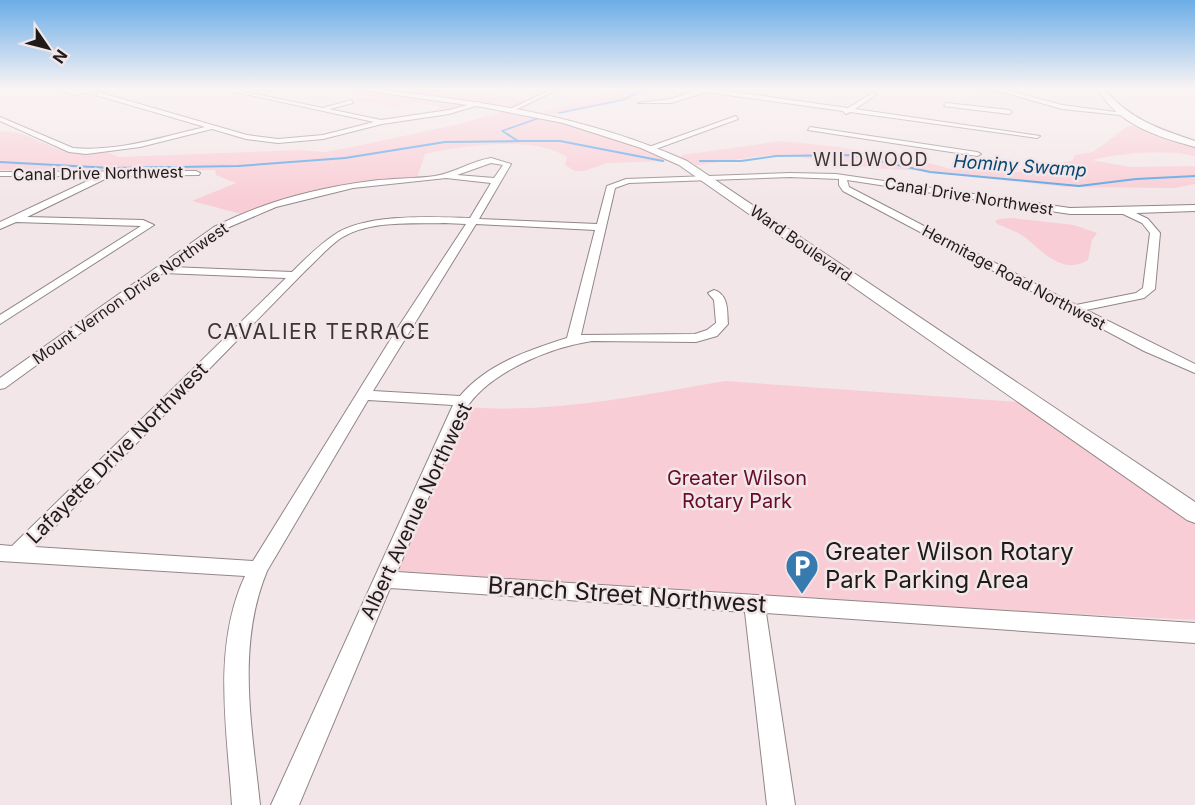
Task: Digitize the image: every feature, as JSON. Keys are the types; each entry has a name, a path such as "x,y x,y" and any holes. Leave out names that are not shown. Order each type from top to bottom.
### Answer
{"main road":[{"name":"Ward Boulevard","path":"590,127 650,148 683,163 1195,514"},
{"path":"1145,127 1195,144"}],"street":[{"path":"14,127 82,152 108,150 213,128"},
{"path":"209,127 256,139 291,140 323,137 364,127"},
{"path":"650,148 711,127"},
{"path":"955,127 1037,136"},
{"path":"995,132 1000,127"},
{"path":"0,131 17,128"},
{"path":"810,129 976,153"},
{"path":"877,138 885,132"},
{"name":"Mount Vernon Drive Northwest","path":"0,385 7,375 163,270 217,230 269,206 312,194 372,183 446,176 484,161 502,161 507,165 497,181"},
{"name":"Canal Drive Northwest","path":"1,174 196,173"},
{"path":"0,226 108,175"},
{"name":"Canal Drive Northwest","path":"706,178 790,175 843,177 1047,209 1124,211 1195,208"},
{"path":"246,805 237,665 242,613 258,569 403,328 497,181 446,176"},
{"name":"Hermitage Road Northwest","path":"843,177 843,185 846,189 1168,358 1195,369"},
{"path":"573,340 611,186 629,181 706,178"},
{"path":"301,189 312,194"},
{"path":"1075,309 1140,296 1149,289 1155,233 1145,221 1124,211"},
{"path":"0,320 149,225 15,219"},
{"name":"Lafayette Drive Northwest","path":"8,554 334,238 361,227 404,220 602,227"},
{"path":"163,270 294,275"},
{"name":"Albert Avenue Northwest","path":"285,805 383,579 464,401 486,380 507,366 573,340 592,336 684,339 712,333 722,324 720,300 714,294"},
{"path":"364,395 464,401"},
{"path":"8,554 258,569"},
{"name":"Branch Street Northwest","path":"383,579 1195,633"},
{"path":"754,603 781,805"}],"green space":[{"path":"448,127 575,127 631,144 670,161 607,163 584,171 575,171 565,165 567,157 553,150 536,146 497,144 458,148 425,154 417,178 372,182 245,215 192,201 236,183 216,175 215,170 0,170 0,132 21,134 61,150 82,152 81,154 107,152 119,157 300,150 324,152"},
{"path":"1127,127 1140,127 1195,145 1195,156 1143,153 1092,160 1130,167 1195,166 1195,184 1175,188 1066,187 871,168 792,156 769,155 697,165 681,157 682,155 782,141 838,147 951,169 1045,173 1066,167 1063,162 1072,161 1075,155 1093,152"},
{"path":"1012,218 1074,225 1097,233 1092,240 1088,260 1071,265 1055,261 1024,237 995,221"},
{"name":"Greater Wilson Rotary Park","path":"725,381 1019,402 1195,523 1195,620 383,579 468,407 564,406"}],"waterway":[{"path":"509,135 502,131 515,127"},
{"name":"Hominy Swamp","path":"507,134 518,141"},
{"name":"Hominy Swamp","path":"0,162 111,168 238,166 345,158 445,142 522,141 560,141 663,161"},
{"name":"Hominy Swamp","path":"700,161 741,161 776,156 852,155 930,172 1079,186 1136,179 1195,176"}],"place":[{"name":"Greater Wilson Rotary Park Parking Area","path":"802,595"}],"district":[{"name":"WILDWOOD","path":"871,160"},
{"name":"CAVALIER TERRACE","path":"319,332"}]}
